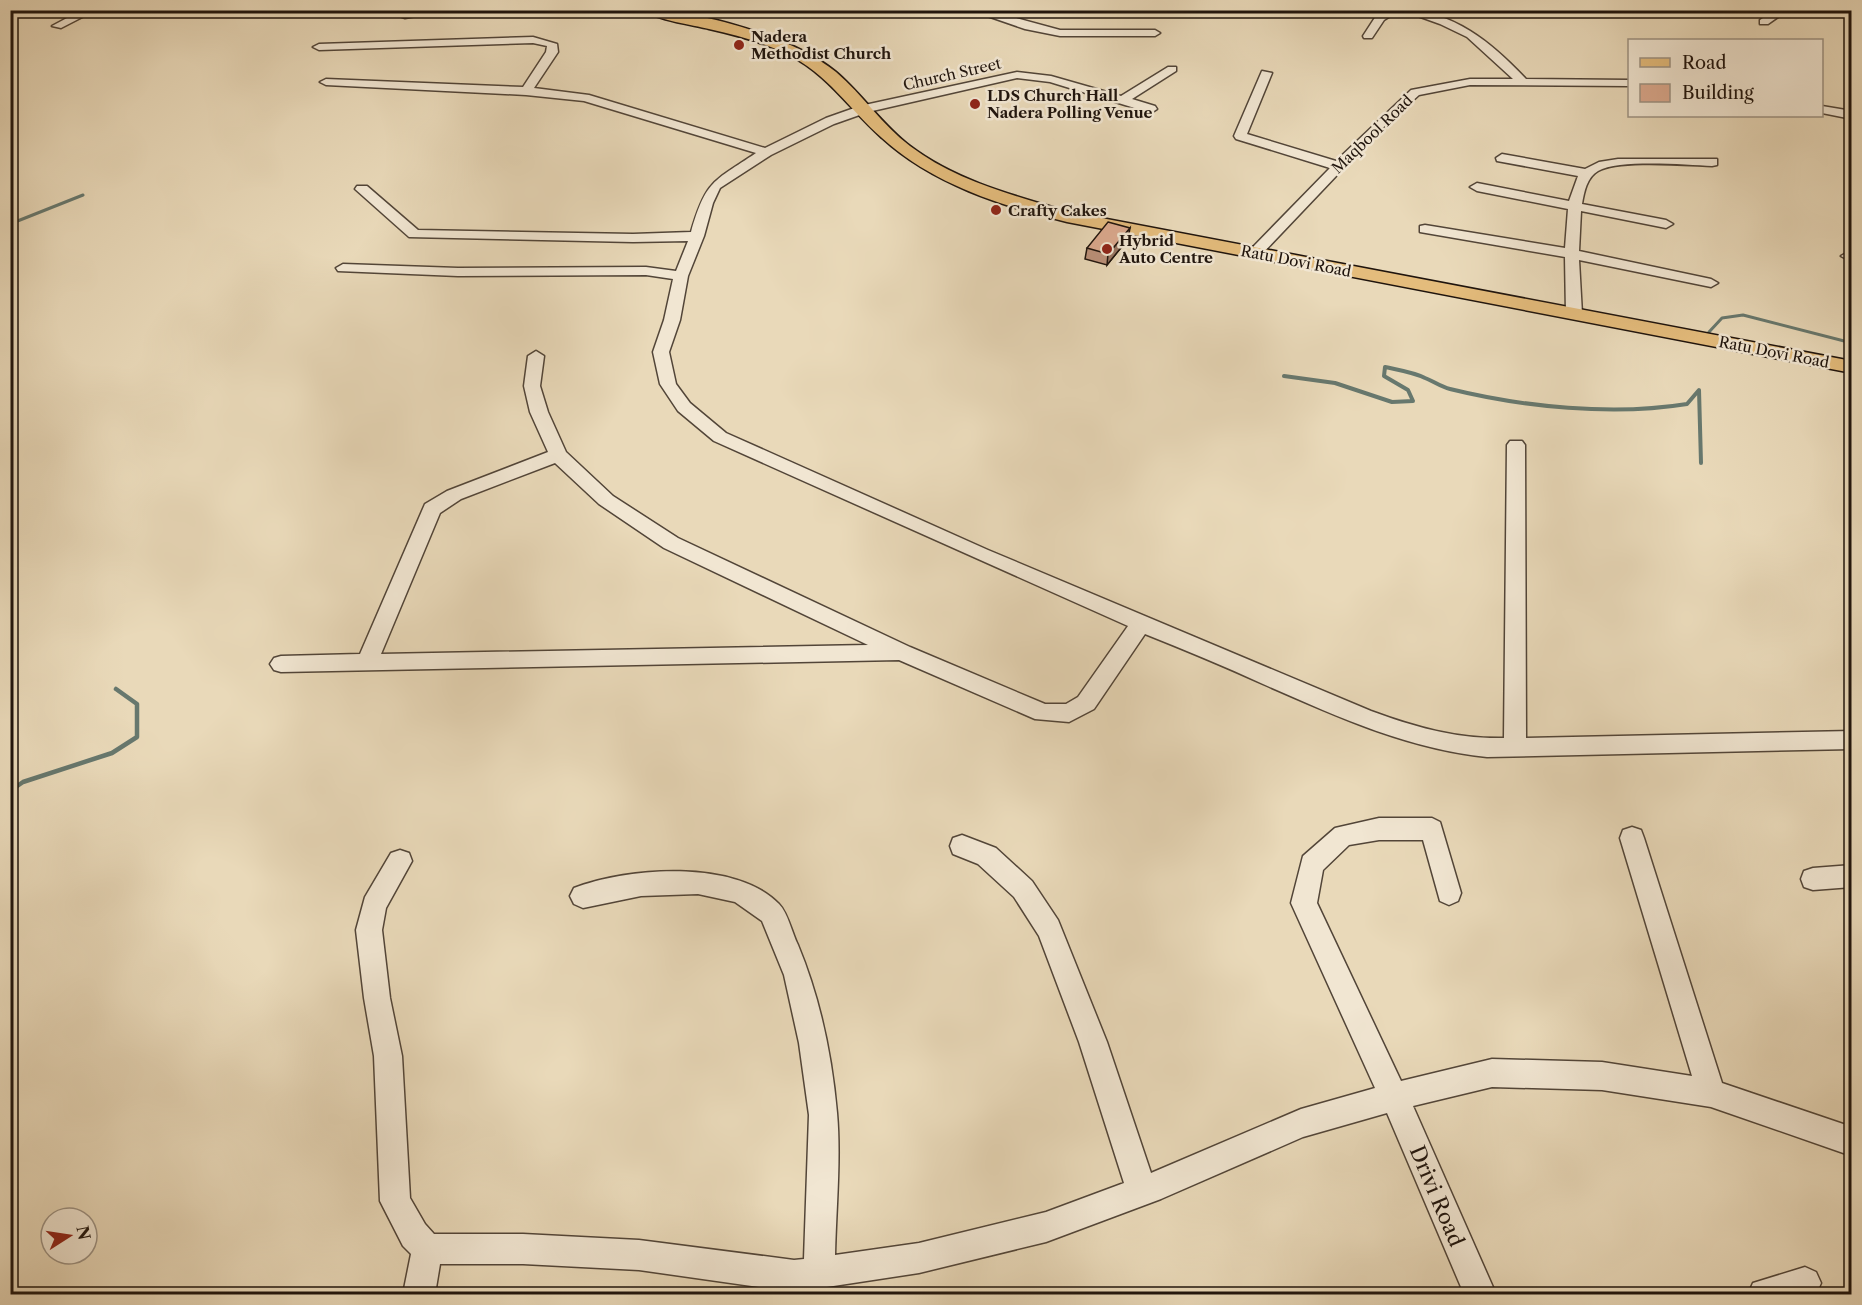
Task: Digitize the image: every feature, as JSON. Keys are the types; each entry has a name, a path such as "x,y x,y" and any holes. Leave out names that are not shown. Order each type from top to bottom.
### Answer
{"main road":[{"name":"Ratu Dovi Road","path":"650,10 676,13 783,46 813,62 836,80 886,135 912,154 950,176 981,190 1067,217 1851,367"}],"street":[{"path":"10,13 16,10"},
{"path":"57,26 91,10"},
{"path":"388,10 405,15 444,10"},
{"path":"975,10 1029,27 1060,33 1155,33"},
{"path":"1368,36 1380,18 1395,10"},
{"path":"1406,10 1454,24 1474,35 1489,46 1522,81"},
{"path":"1764,22 1783,10"},
{"path":"1843,10 1851,12"},
{"path":"319,47 533,40 552,44 552,52 526,91"},
{"path":"1123,100 1172,69"},
{"path":"1266,73 1241,131 1241,138 1266,143 1338,166"},
{"name":"Church Street","path":"1151,109 1051,79 1017,75 864,109 801,133 766,152 716,186 706,203 697,237 681,276 672,320 661,352 668,384 684,407 720,437 1141,624 1396,729 1455,746 1515,747 1851,740"},
{"name":"Maqbool Road","path":"1255,253 1407,97 1416,92 1448,84 1522,81 1628,83"},
{"path":"326,82 526,91 585,98 766,152"},
{"path":"1823,110 1851,115"},
{"path":"1502,158 1586,173"},
{"path":"1574,314 1574,205 1580,181 1586,173 1607,164 1712,162"},
{"path":"1477,187 1666,224"},
{"path":"362,189 414,234 697,237"},
{"path":"1425,229 1573,254 1711,283"},
{"path":"343,268 482,272 646,271 681,276"},
{"path":"536,356 532,386 539,412 558,455 606,500 671,543 903,653 1044,713 1069,713 1086,703 1141,624"},
{"path":"1515,747 1516,445"},
{"path":"367,662 432,509 454,495 558,455"},
{"path":"281,664 903,653"},
{"name":"Drivi Road","path":"1449,893 1432,829 1379,829 1343,836 1312,864 1304,903 1394,1097 1480,1294"},
{"path":"1632,837 1711,1093"},
{"path":"962,846 987,856 1023,889 1049,929 1093,1042 1142,1191"},
{"path":"400,861 374,905 369,930 377,998 388,1056 395,1202 414,1235 427,1249 523,1249 639,1255 794,1276 919,1258 1046,1227 1142,1191 1301,1123 1492,1073 1602,1076 1711,1093 1851,1142"},
{"path":"1813,879 1851,876"},
{"path":"583,896 641,885 698,883 741,892 771,913 797,975 813,1043 823,1115 819,1273"},
{"path":"419,1294 427,1249"},
{"path":"1764,1294 1805,1283"}],"building":[{"path":"1108,222 1130,228 1108,254 1087,248"}],"waterway":[{"path":"10,224 83,195"},
{"path":"1709,332 1722,318 1743,315 1852,343"},
{"path":"1284,376 1335,383 1392,402 1413,401 1408,390 1384,376 1385,367 1416,374 1447,388 1478,395 1568,408 1659,408 1687,404 1699,390 1701,463"},
{"path":"10,791 23,782 112,753 137,737 137,704 116,689"}],"place":[{"name":"Nadera Methodist Church","path":"739,45"},
{"name":"LDS Church Hall Nadera Polling Venue","path":"975,104"},
{"name":"Crafty Cakes","path":"996,210"},
{"name":"Hybrid Auto Centre","path":"1107,249"}]}
